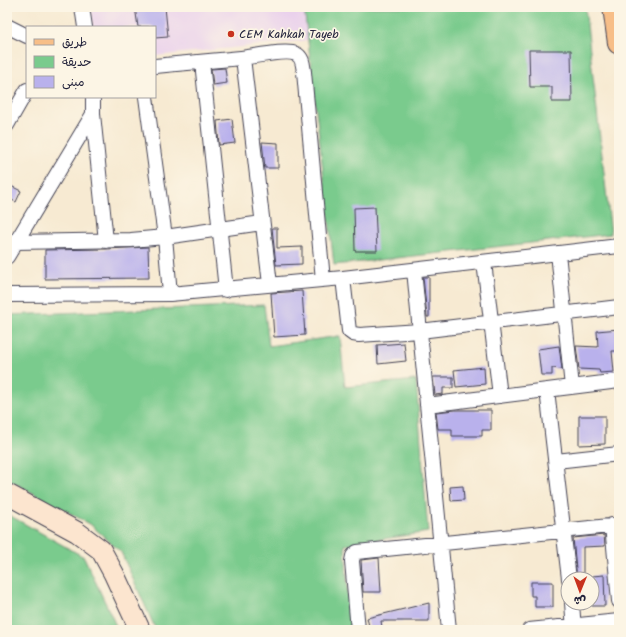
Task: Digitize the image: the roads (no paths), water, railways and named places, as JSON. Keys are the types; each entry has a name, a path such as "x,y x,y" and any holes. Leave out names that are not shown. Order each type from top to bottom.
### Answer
{"main road":[{"path":"614,7 619,43"},
{"path":"7,494 77,532 101,550 140,630"}],"street":[{"path":"82,7 85,26"},
{"path":"7,26 26,36"},
{"path":"156,66 293,52 298,54 301,59 304,72 323,280"},
{"path":"243,58 270,284"},
{"path":"202,62 226,290"},
{"path":"7,125 26,92"},
{"path":"92,98 106,241"},
{"path":"146,98 165,237 170,294"},
{"path":"7,257 93,114"},
{"path":"15,242 106,241 165,237 262,223"},
{"path":"7,295 170,294 226,290 619,246"},
{"path":"558,253 572,387"},
{"path":"484,262 500,396"},
{"path":"414,270 449,630"},
{"path":"343,278 349,331 353,334 359,335 420,331 619,307"},
{"path":"427,405 619,381"},
{"path":"547,390 568,571"},
{"path":"556,461 619,454"},
{"path":"358,630 352,560 353,556 357,552 440,542 615,525 619,601"},
{"path":"573,611 574,628"},
{"path":"529,630 574,628 619,621"}],"place":[{"name":"CEM Kahkah Tayeb","path":"231,34"}]}
